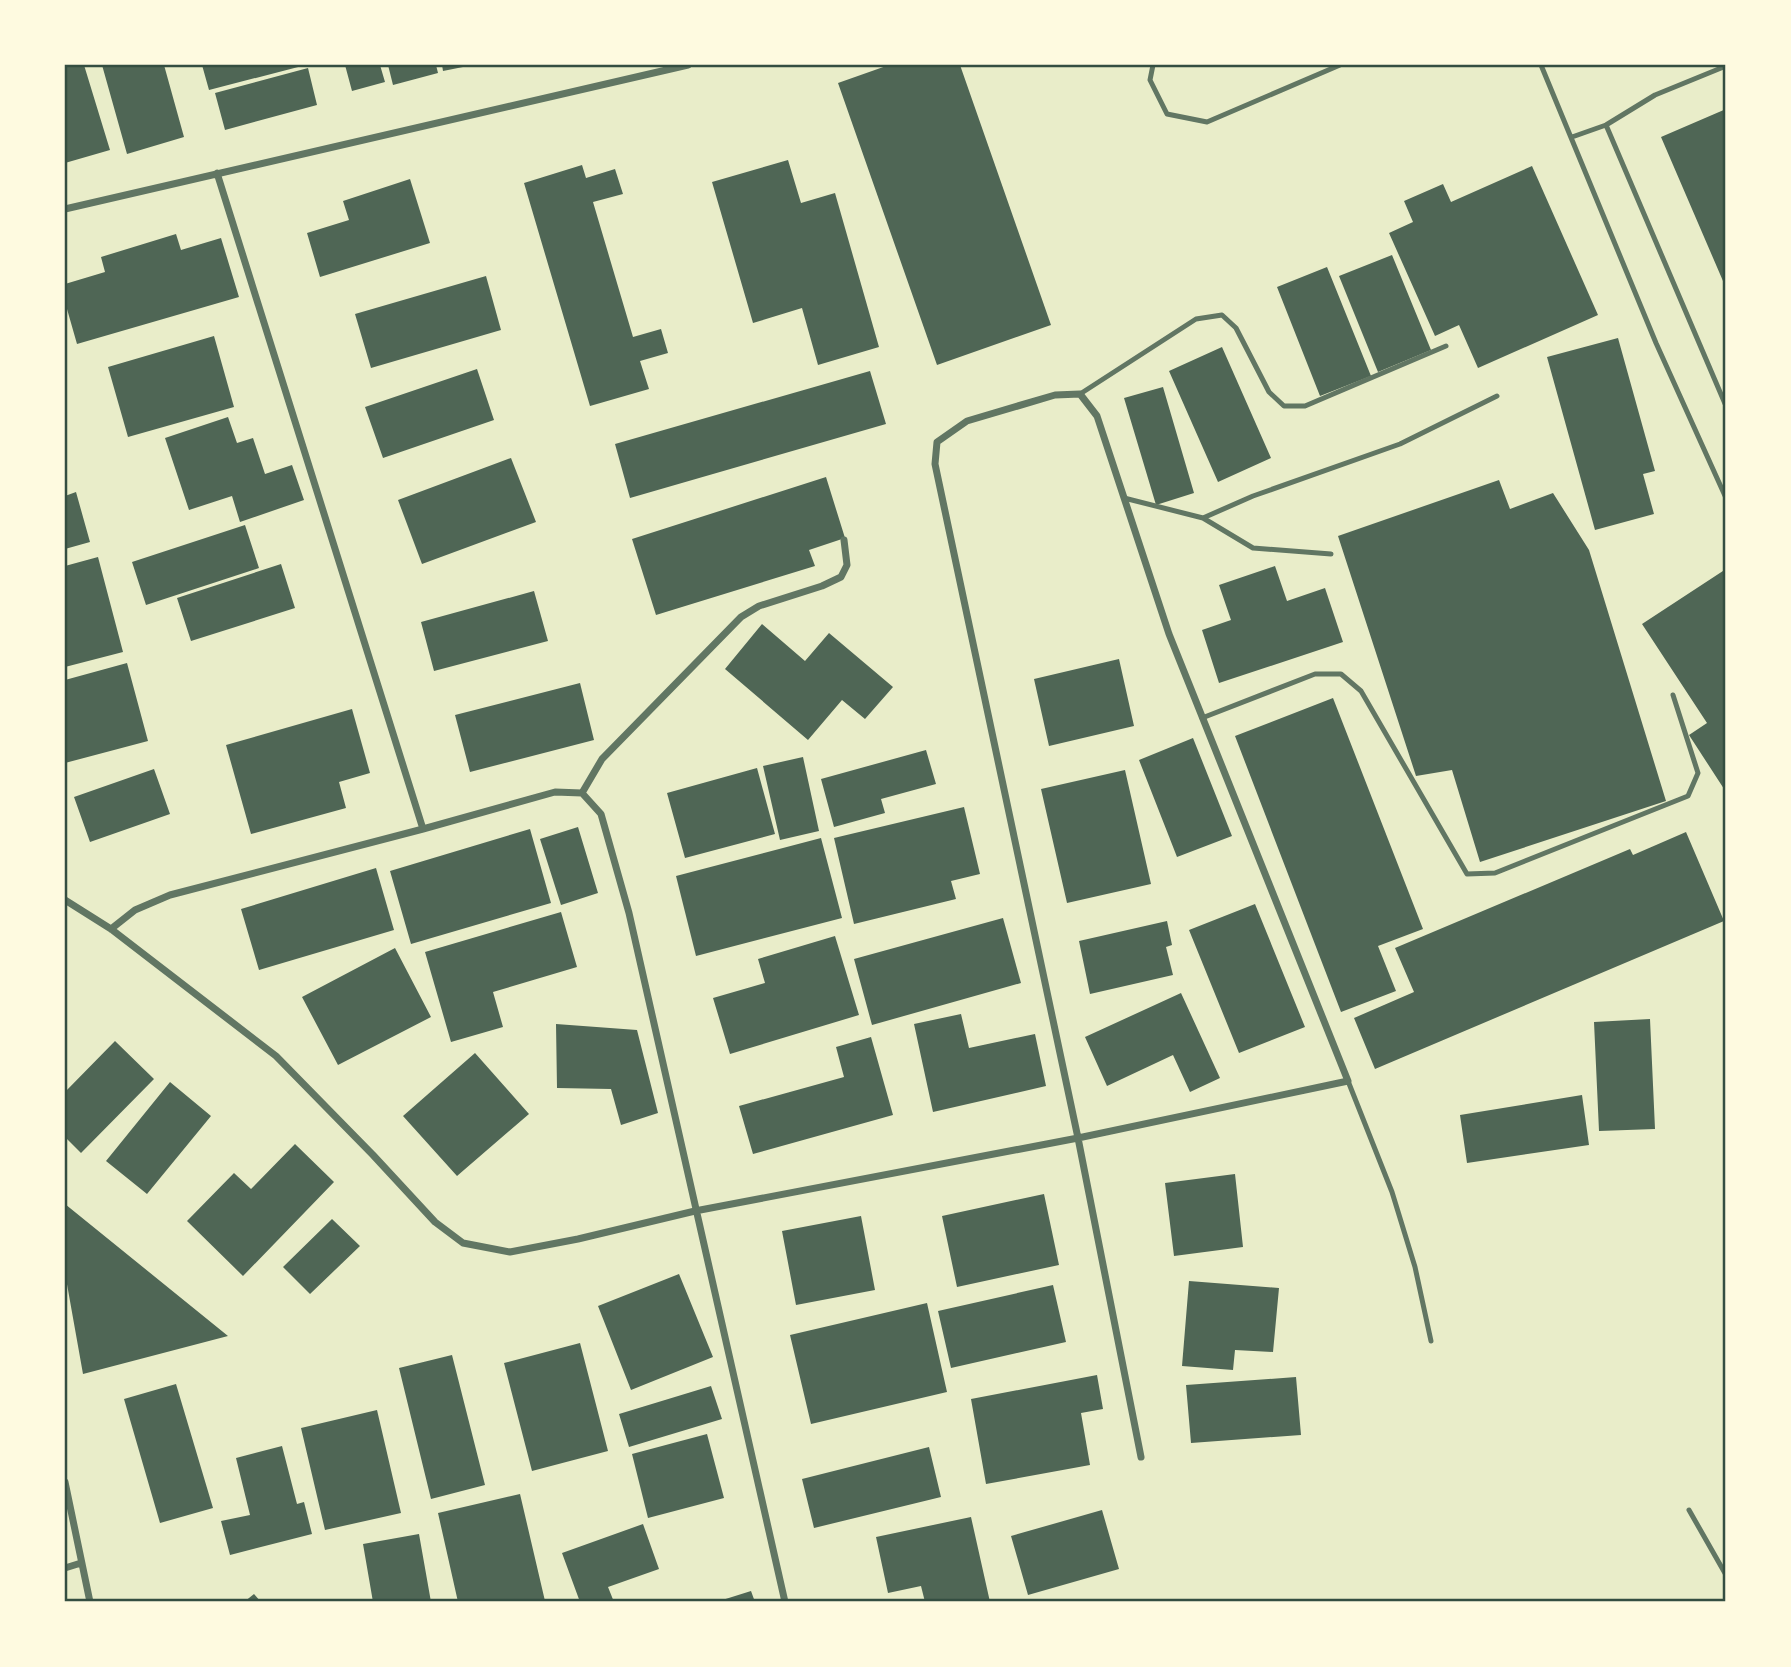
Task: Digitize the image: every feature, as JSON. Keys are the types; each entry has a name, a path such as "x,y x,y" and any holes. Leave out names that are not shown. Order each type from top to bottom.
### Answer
{"street":[{"path":"65,209 688,65"},
{"path":"216,173 423,829"},
{"path":"65,900 111,929 276,1056 435,1222 463,1243 510,1252 695,1211 1078,1138 1348,1081 1169,634 1097,416 1080,394 1055,395 967,421 937,442 935,464 1078,1138 1140,1457"},
{"path":"582,793 602,759 741,617 759,606 822,586 841,577 847,565 844,540"},
{"path":"111,929 135,910 170,895 555,792 582,793 601,814 629,913 785,1602"},
{"path":"65,1482 90,1602"},
{"path":"65,1568 81,1563"}],"lane":[{"path":"1153,65 1150,80 1167,114 1207,122 1340,65"},
{"path":"1541,65 1656,343 1726,498"},
{"path":"1572,137 1606,125 1655,95 1726,66"},
{"path":"1606,125 1726,406"},
{"path":"1080,394 1196,319 1222,315 1236,328 1269,392 1284,406 1305,405 1446,346"},
{"path":"1203,518 1253,496 1400,444 1497,396"},
{"path":"1124,498 1203,518 1253,548 1331,554"},
{"path":"1202,718 1315,674 1341,674 1362,691 1467,873 1495,873 1688,796 1698,773 1673,695"},
{"path":"1348,1081 1392,1192 1415,1267 1431,1341"},
{"path":"1689,1510 1726,1576"}],"building":[{"path":"65,65 84,65 110,150 65,163"},
{"path":"102,65 164,65 184,137 127,154"},
{"path":"202,65 302,65 302,66 209,90"},
{"path":"345,65 380,65 385,82 352,91"},
{"path":"388,65 436,65 438,73 393,85"},
{"path":"442,65 468,65 468,66 443,71"},
{"path":"889,65 960,65 1051,325 937,365 838,83"},
{"path":"308,68 317,105 225,130 215,93"},
{"path":"1726,109 1726,288 1661,137"},
{"path":"788,160 801,203 835,193 879,347 818,365 802,308 753,323 712,182"},
{"path":"582,165 586,178 615,169 623,194 593,202 633,337 661,329 668,353 640,361 649,389 590,406 524,183"},
{"path":"1532,166 1598,315 1478,368 1459,325 1435,336 1389,233 1413,222 1404,201 1443,184 1451,202"},
{"path":"410,179 430,243 320,277 307,233 349,220 343,201"},
{"path":"176,234 181,250 221,238 239,297 77,344 65,302 65,284 105,272 101,257"},
{"path":"1392,255 1431,350 1378,372 1339,276"},
{"path":"1327,267 1371,376 1320,396 1277,287"},
{"path":"486,276 501,330 371,368 355,314"},
{"path":"214,336 234,407 128,437 108,367"},
{"path":"1618,338 1655,471 1643,474 1654,514 1595,530 1547,357"},
{"path":"1222,347 1271,458 1218,482 1169,371"},
{"path":"477,369 494,420 383,458 365,407"},
{"path":"870,371 886,424 630,498 615,444"},
{"path":"1163,387 1194,493 1156,505 1124,398"},
{"path":"228,417 237,443 253,438 265,474 292,465 304,500 240,522 232,496 189,510 165,438"},
{"path":"511,458 536,522 422,564 398,500"},
{"path":"826,477 845,538 809,550 815,566 656,615 632,539"},
{"path":"1499,480 1510,509 1553,493 1589,550 1666,801 1480,862 1452,770 1416,776 1338,536"},
{"path":"76,492 90,542 65,549 65,496"},
{"path":"245,525 259,568 146,605 132,562"},
{"path":"98,557 123,652 65,667 65,566"},
{"path":"281,564 295,608 191,641 177,598"},
{"path":"1275,566 1287,601 1325,588 1343,642 1219,683 1202,630 1231,620 1219,585"},
{"path":"1726,569 1726,792 1689,735 1707,723 1642,624"},
{"path":"534,591 548,641 434,671 421,622"},
{"path":"762,624 805,661 829,633 893,687 865,719 842,700 808,740 725,669"},
{"path":"1119,659 1134,726 1049,746 1034,679"},
{"path":"127,663 148,741 65,763 65,680"},
{"path":"580,683 594,740 470,772 455,715"},
{"path":"1333,698 1423,929 1378,946 1396,991 1341,1012 1235,736"},
{"path":"352,709 370,773 339,782 346,808 251,834 226,745"},
{"path":"1193,738 1232,836 1177,857 1139,760"},
{"path":"926,750 936,784 881,799 885,813 834,827 821,779"},
{"path":"803,757 819,831 780,840 763,766"},
{"path":"757,768 775,834 685,858 667,793"},
{"path":"154,769 170,814 90,842 74,797"},
{"path":"1125,770 1151,884 1067,903 1041,789"},
{"path":"964,807 980,874 951,881 956,899 854,924 834,838"},
{"path":"578,827 598,893 561,905 540,839"},
{"path":"530,829 551,903 411,944 390,871"},
{"path":"1686,832 1724,921 1375,1069 1354,1018 1414,992 1395,948 1630,849 1633,855"},
{"path":"821,838 842,918 696,956 676,876"},
{"path":"376,868 394,930 259,970 241,909"},
{"path":"1255,904 1305,1027 1239,1053 1189,930"},
{"path":"561,912 577,967 493,992 503,1027 451,1042 425,952"},
{"path":"1003,918 1021,983 872,1025 854,959"},
{"path":"1167,921 1172,945 1166,947 1173,975 1090,994 1079,941"},
{"path":"835,936 859,1015 730,1054 713,998 765,983 758,959"},
{"path":"395,948 431,1017 338,1065 302,997"},
{"path":"1181,993 1220,1078 1190,1092 1173,1055 1107,1086 1085,1037"},
{"path":"961,1014 969,1048 1035,1034 1046,1086 933,1112 914,1024"},
{"path":"1650,1019 1655,1129 1599,1131 1594,1022"},
{"path":"556,1024 637,1030 658,1113 621,1125 611,1089 557,1088"},
{"path":"871,1037 893,1115 753,1154 739,1106 844,1077 836,1047"},
{"path":"115,1041 154,1079 81,1153 65,1137 65,1092"},
{"path":"475,1053 529,1114 457,1176 403,1116"},
{"path":"170,1082 211,1116 147,1194 106,1161"},
{"path":"1582,1095 1589,1145 1467,1163 1460,1115"},
{"path":"295,1144 334,1182 243,1276 187,1221 234,1173 251,1189"},
{"path":"1235,1174 1243,1247 1174,1256 1165,1183"},
{"path":"1044,1194 1059,1265 957,1287 942,1216"},
{"path":"65,1204 228,1336 83,1374 65,1273"},
{"path":"861,1216 875,1290 796,1305 782,1231"},
{"path":"332,1219 360,1246 310,1294 283,1267"},
{"path":"679,1274 713,1357 631,1390 598,1306"},
{"path":"1189,1281 1279,1288 1273,1352 1235,1350 1233,1370 1182,1366"},
{"path":"1053,1285 1066,1342 951,1368 938,1311"},
{"path":"927,1303 947,1392 811,1424 790,1335"},
{"path":"580,1343 608,1451 532,1471 504,1363"},
{"path":"452,1355 485,1485 431,1499 399,1368"},
{"path":"1097,1375 1103,1409 1081,1413 1090,1465 986,1484 971,1399"},
{"path":"1296,1377 1301,1435 1191,1443 1186,1385"},
{"path":"176,1384 213,1508 160,1523 124,1399"},
{"path":"711,1386 722,1419 629,1447 619,1414"},
{"path":"377,1410 401,1513 325,1530 301,1428"},
{"path":"707,1434 724,1498 648,1518 632,1454"},
{"path":"282,1446 297,1504 304,1502 312,1534 230,1555 221,1521 250,1515 236,1458"},
{"path":"929,1447 941,1497 814,1528 802,1479"},
{"path":"520,1494 545,1601 458,1602 438,1513"},
{"path":"1102,1510 1119,1569 1028,1595 1011,1536"},
{"path":"971,1517 990,1602 925,1602 921,1586 888,1593 876,1537"},
{"path":"643,1524 659,1569 608,1587 614,1602 580,1602 562,1553"},
{"path":"419,1534 431,1602 373,1602 363,1544"},
{"path":"751,1591 755,1602 716,1602"},
{"path":"254,1594 261,1602 244,1602"}]}
